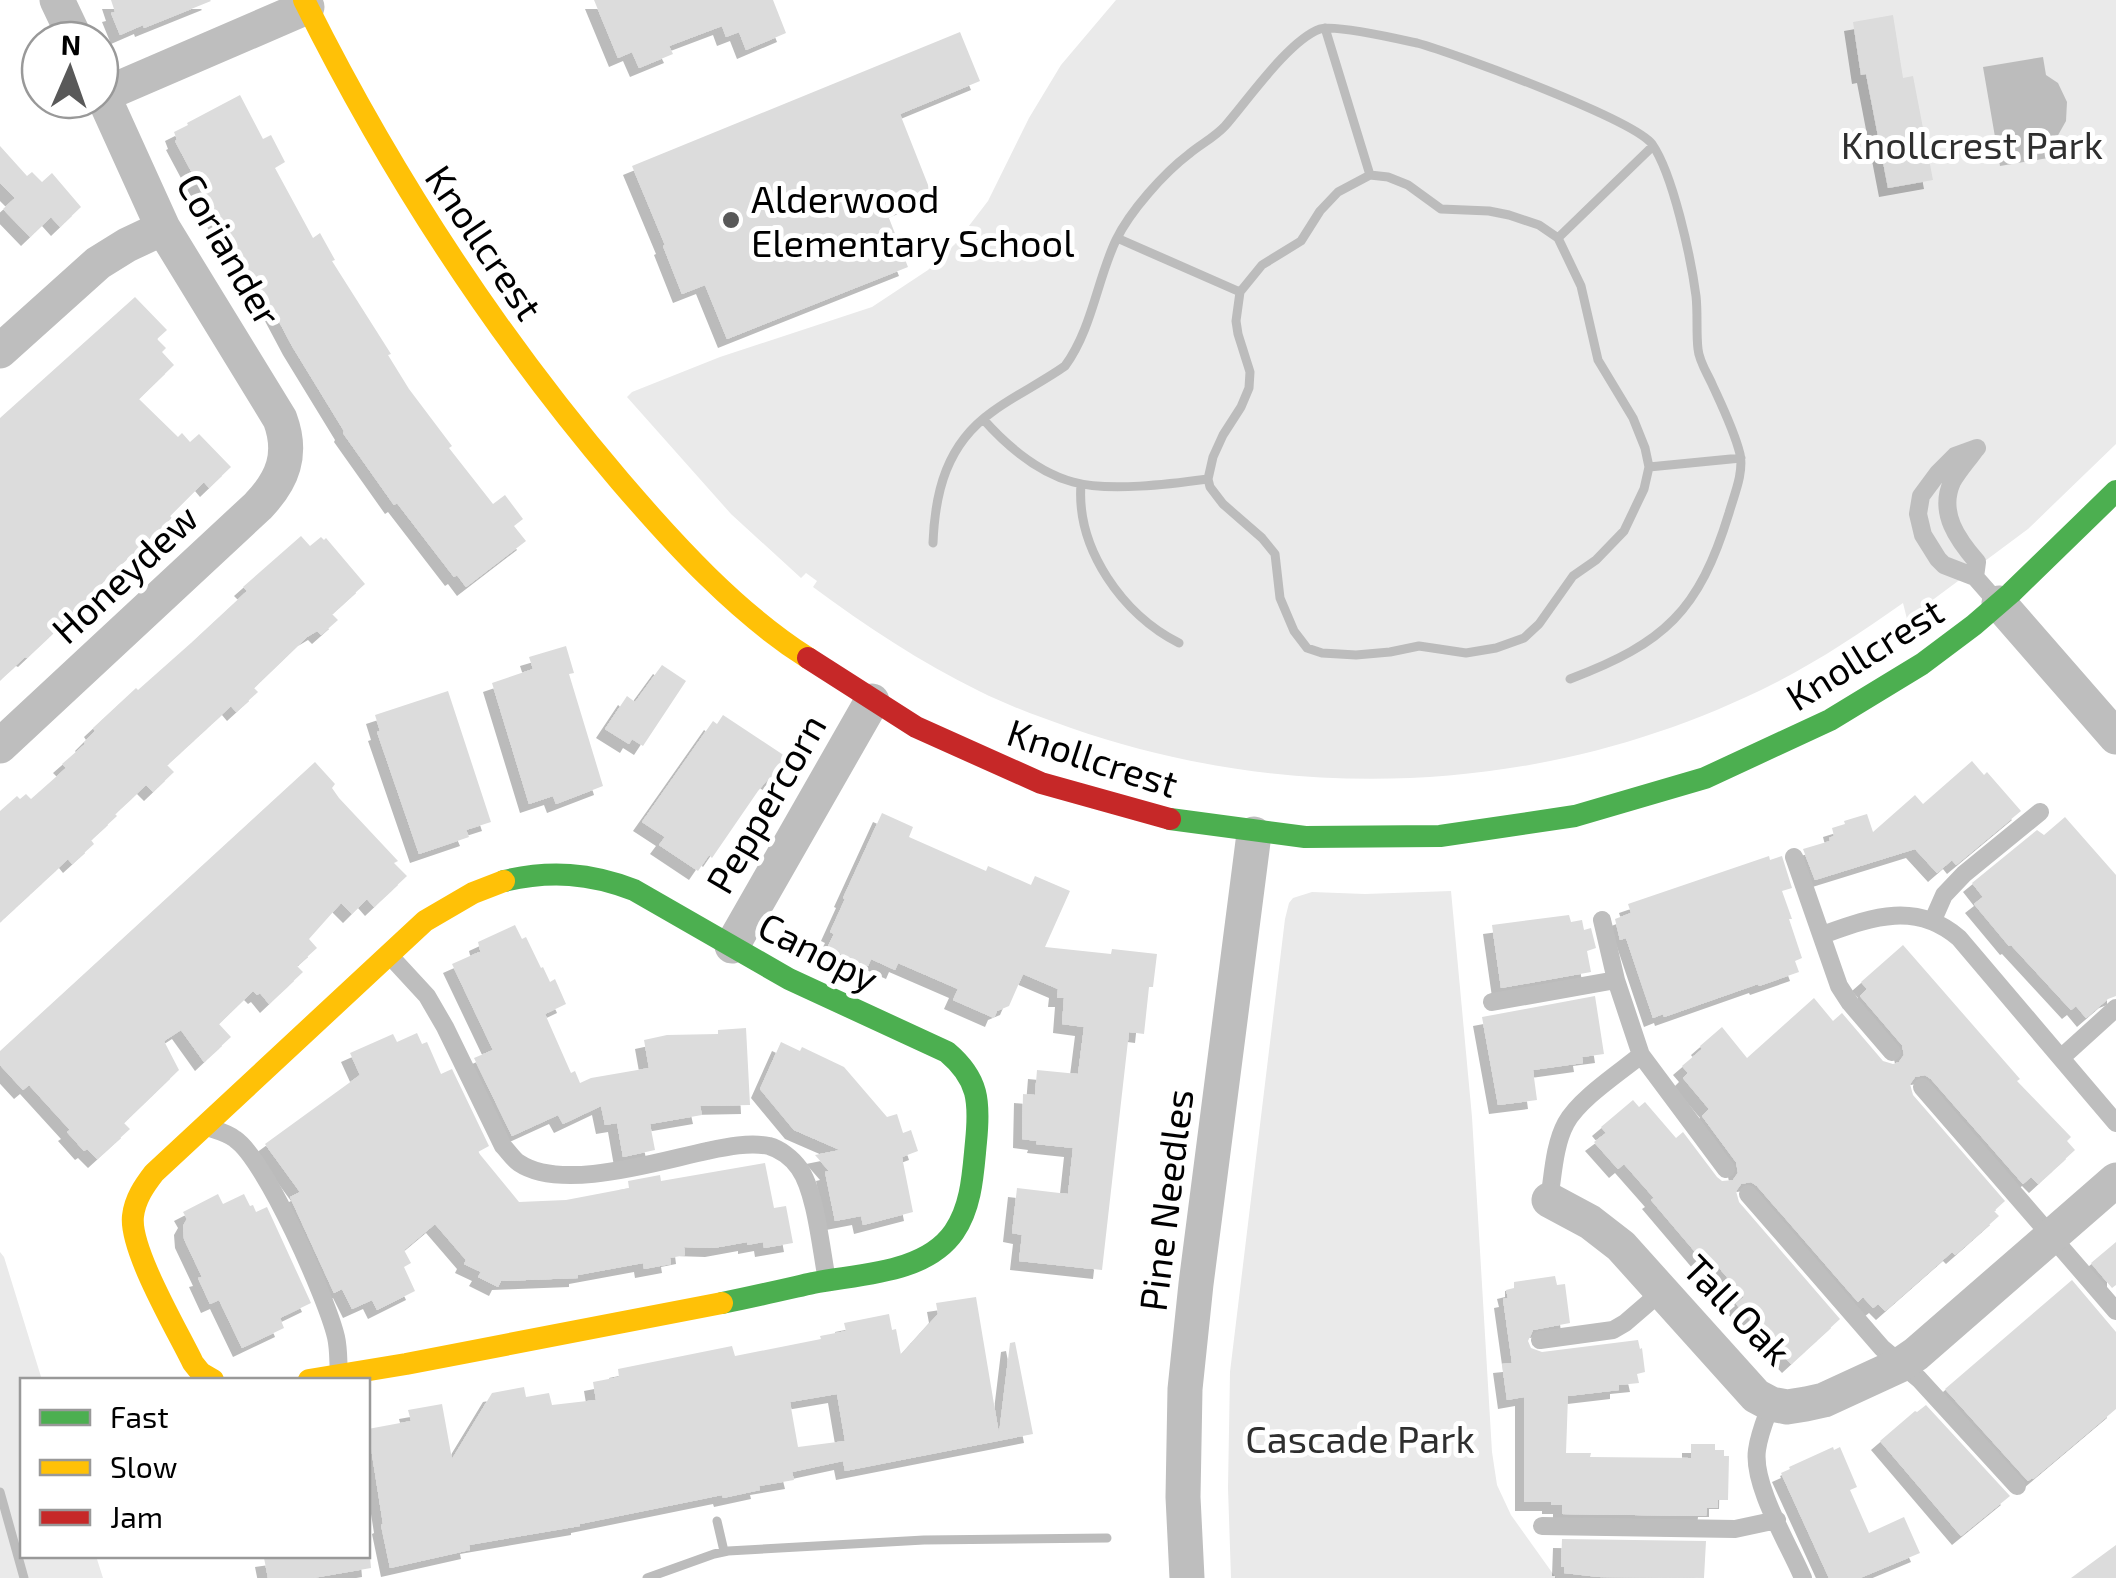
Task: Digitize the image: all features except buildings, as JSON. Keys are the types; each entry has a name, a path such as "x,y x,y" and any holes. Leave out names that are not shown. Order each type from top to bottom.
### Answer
{"street":[{"path":"120,84 310,2"},
{"name":"Knollcrest","path":"310,2 370,128 438,241 513,347 605,465 661,528 723,590 798,652 872,701 954,746 1054,787 1114,806 1188,824 1254,834 1354,840 1438,838 1556,821 1640,801 1730,768 1831,720 1930,657 1971,627 1987,590 2116,491"},
{"name":"Coriander","path":"115,120 163,228 280,419 287,450"},
{"path":"0,352 98,263 163,228"},
{"name":"Honeydew","path":"0,746 258,506 281,476 287,450"},
{"path":"1987,590 2116,737"},
{"name":"Peppercorn","path":"732,946 872,701"},
{"name":"Pine Needles","path":"1187,1578 1185,1390 1254,834"},
{"name":"Canopy","path":"210,1378 192,1363 135,1245 131,1228 135,1202 143,1186 425,921 458,898 500,882 549,873 590,876 621,885 799,984 947,1052 965,1068 978,1096 980,1108 968,1203 951,1236 918,1260 562,1334 324,1378"},
{"name":"Tall Oak","path":"1548,1200 1590,1222 1622,1246 1756,1396 1787,1407 1824,1400 1916,1354 2116,1180"}],"lane":[{"path":"1977,448 1952,481 1948,512 1952,530 1977,562 1987,590 1944,565 1924,535 1918,514 1921,496 1938,474 1955,456 1977,448"},
{"path":"1933,920 1944,895 1964,874 2040,812"},
{"path":"1794,857 1839,986 1892,1052"},
{"path":"1822,935 1881,917 1933,920 1958,938 2116,1124"},
{"path":"1602,920 1616,980 1641,1056 1726,1169"},
{"path":"389,955 427,996 503,1146 518,1162 536,1171 564,1176 601,1173 724,1148 770,1146 788,1156 800,1170 810,1193 827,1280"},
{"path":"1492,1002 1616,980"},
{"path":"2062,1058 2116,1008"},
{"path":"1548,1200 1566,1122 1641,1056"},
{"path":"1922,1086 2116,1311"},
{"path":"204,1126 235,1139 268,1184 328,1308 338,1343 338,1376"},
{"path":"1748,1194 1882,1348 1919,1378 2017,1486"},
{"path":"1540,1340 1613,1330 1661,1292"},
{"path":"1772,1404 1757,1451 1760,1484 1803,1578"},
{"path":"1542,1526 1735,1529 1777,1520"}],"green space":[{"name":"Knollcrest Park","path":"1116,0 2116,0 2116,444 2028,529 1907,619 1903,603 1775,683 1691,720 1605,748 1517,767 1427,777 1337,778 1247,770 1158,754 1002,702 873,629 813,587 817,581 806,573 801,578 731,514 627,397 720,357 872,307 928,270 955,244 988,201 1029,118 1061,65"},
{"name":"Cascade Park","path":"1451,891 1472,1117 1497,1485 1511,1515 1556,1578 1231,1578 1230,1372 1289,903 1312,892"},
{"path":"0,1252 41,1378 20,1378 20,1558 97,1558 103,1578 0,1578"}],"shaded area":[{"path":"2043,57 2046,75 2058,83 2067,102 2066,121 2057,137 2060,156 2000,166 1983,67"}],"waterway":[{"path":"1325,28 1370,175"},
{"path":"933,543 941,487 954,454 992,412 1065,366 1082,336 1116,240 1159,182 1221,130 1282,58 1308,35 1328,28 1396,38 1503,73 1638,133 1652,144 1660,158 1680,217 1696,296 1699,353 1737,445 1741,461 1738,484 1705,575 1674,619 1631,652 1570,679"},
{"path":"1558,238 1653,146"},
{"path":"1370,175 1408,185 1441,209 1509,215 1539,225 1558,238 1581,286 1598,360 1633,418 1645,448 1649,467 1644,489 1624,531 1596,560 1573,576 1539,624 1524,638 1496,648 1466,653 1419,646 1356,655 1307,648 1294,631 1280,598 1275,554 1210,487 1213,457 1249,388 1250,372 1236,321 1240,292 1262,265 1301,241 1338,192 1370,175"},
{"path":"1117,238 1240,292"},
{"path":"983,419 1024,457 1073,482 1121,487 1208,479"},
{"path":"1649,467 1741,458"},
{"path":"1081,484 1086,532 1107,577 1139,615 1179,643"},
{"path":"0,1492 24,1578"},
{"path":"717,1521 724,1551"},
{"path":"647,1578 728,1551 924,1540 1107,1538"}],"traffic: fast":[{"path":"1170,819 1305,837 1440,836 1575,816 1705,778 1830,720 1922,664 2011,593 2116,491"},
{"path":"504,881 570,875 634,890 789,979 947,1052 966,1072 975,1092 978,1115 971,1188 960,1222 941,1246 889,1270 722,1303"}],"traffic: slow":[{"path":"304,0 409,190 529,368 684,553 756,620 808,658"},
{"path":"210,1378 193,1363 138,1248 133,1216 143,1188 154,1173 425,921 473,893 504,881"},
{"path":"321,1378 722,1303"}],"traffic: jam":[{"path":"808,658 916,727 1041,783 1170,819"}],"place":[{"name":"Alderwood Elementary School","path":"731,220"}]}
